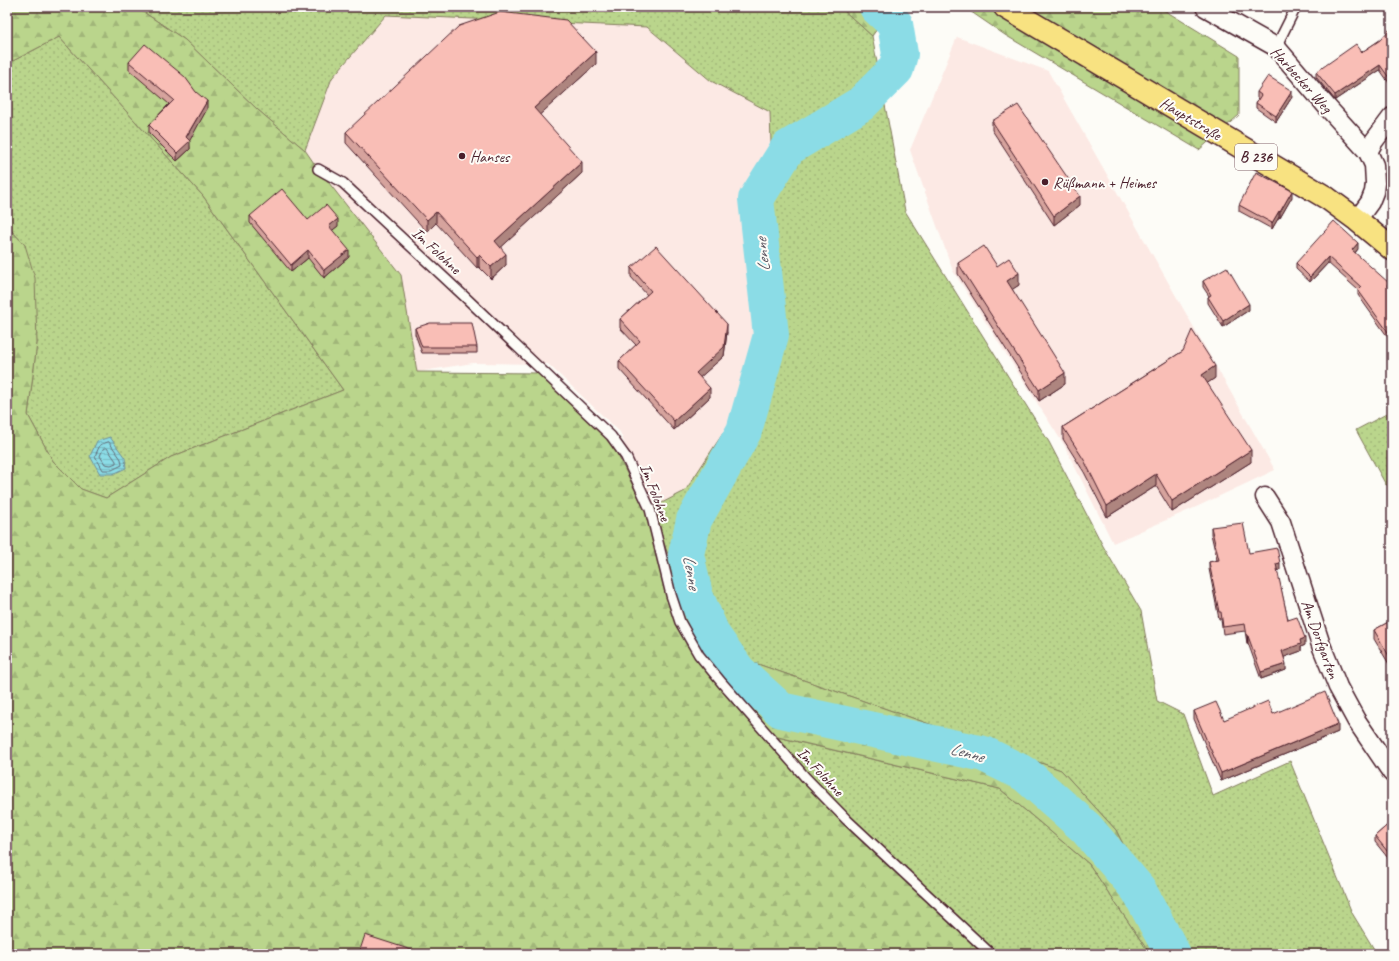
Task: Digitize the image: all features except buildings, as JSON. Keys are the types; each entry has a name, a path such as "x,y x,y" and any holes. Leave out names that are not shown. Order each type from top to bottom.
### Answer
{"main road":[{"name":"Hauptstraße","path":"1005,7 1326,198 1357,220 1392,249"}],"street":[{"name":"Harbecker Weg","path":"1205,7 1276,47 1368,152"},
{"path":"1357,220 1370,202 1374,192 1374,166 1368,152 1374,141 1392,117"},
{"name":"Am Dorfgarten","path":"1265,497 1282,522 1321,645 1338,687 1356,720 1392,773"}],"lane":[{"path":"1276,47 1296,7"},
{"name":"Im Folohne","path":"318,169 343,183 611,436 626,457 650,508 671,595 680,622 699,655 806,778 847,820 991,954"}],"shaded area":[{"path":"386,15 647,27 711,81 770,112 773,206 781,345 685,491 650,509 620,432 548,364 473,363 417,372 401,275 318,169 305,150 332,78"},
{"path":"957,37 1048,71 1275,470 1194,508 1113,543 1064,445 953,271 910,150"}],"green space":[{"path":"7,7 136,7 185,40 258,110 305,150 318,169 401,275 417,372 543,373 612,443 676,574 749,661 1061,770 1116,830 1177,954 1150,954 1089,864 1000,789 778,737 806,778 991,954 7,954 7,226 25,245 35,278 37,343 28,415 53,461 81,489 106,498 171,457 343,390 203,196 59,37 7,64"},
{"path":"136,7 840,7 872,36 905,211 1049,442 1103,546 1141,611 1157,701 1183,714 1213,796 1290,761 1352,913 1377,954 1177,954 1116,830 1061,770 749,661 676,574 650,509 685,491 781,345 773,206 770,112 711,81 647,27 386,15 332,78 305,150 258,110 185,40"},
{"path":"840,7 893,7 872,36"},
{"path":"964,7 1159,7 1239,56 1239,115 1199,150 1005,35"},
{"path":"59,37 203,196 343,390 171,457 106,498 81,489 53,461 28,415 37,343 25,245 7,226 7,64"},
{"path":"1392,411 1392,483 1386,485 1356,430"},
{"path":"777,737 1000,789 1089,864 1150,954 991,954 806,778"}],"water":[{"path":"110,437 125,458 126,468 113,474 100,474 90,456 97,441"}],"waterway":[{"name":"Lenne","path":"877,7 895,24 900,54 896,69 861,104 788,148 756,199 771,335 744,431 694,520 686,554 695,595 713,636 738,671 781,710 984,754 1025,774 1086,828 1138,889 1173,954"}],"place":[{"name":"Hanses","path":"462,156"},
{"name":"Rüßmann + Heimes","path":"1045,182"}]}
